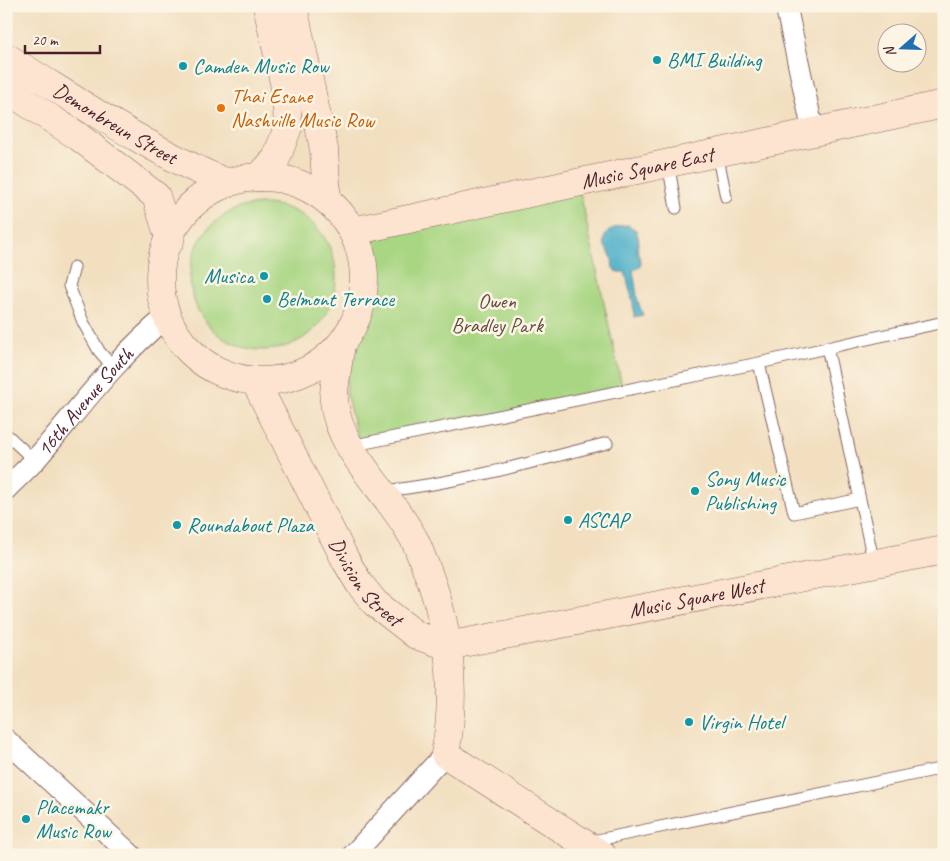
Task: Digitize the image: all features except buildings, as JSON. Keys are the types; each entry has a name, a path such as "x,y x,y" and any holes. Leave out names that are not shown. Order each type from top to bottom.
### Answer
{"main road":[{"path":"259,177 276,159 288,127 286,92 266,6"},
{"path":"293,6 324,149 327,199"},
{"name":"Demonbreun Street","path":"6,57 144,142 183,163 227,183"},
{"name":"Demonbreun Street","path":"6,89 79,137 156,196 170,241"},
{"name":"Music Square East","path":"352,231 944,104"},
{"path":"259,177 282,179 304,186 327,199 352,231 363,267 363,294 355,321 341,344 320,364 295,376 256,383 236,379 208,366 184,346 166,316 161,297 162,268 170,241 183,213 203,195 227,183 259,177"},
{"name":"Division Street","path":"341,344 334,400 339,423 362,465 412,535 438,599 447,646 452,705 445,754"},
{"name":"Division Street","path":"256,383 359,583 375,602 416,635 447,646"},
{"name":"Music Square West","path":"447,646 944,550"},
{"path":"445,754 592,849"}],"street":[{"path":"786,6 813,131"},
{"name":"16th Avenue South","path":"7,486 34,460 140,338 166,316"},
{"path":"6,740 131,855"},
{"path":"353,855 445,754"}],"lane":[{"path":"717,152 726,198"},
{"path":"668,163 676,208"},
{"path":"74,267 69,286 83,322 99,351 113,367"},
{"path":"350,446 759,364 827,347 944,322"},
{"path":"827,347 874,564"},
{"path":"759,364 794,513 860,499"},
{"path":"6,434 34,460"},
{"path":"382,491 424,487 607,443"},
{"path":"592,849 944,768"}],"green space":[{"name":"Owen Bradley Park","path":"580,192 623,391 359,444 346,393 349,345 362,323 369,291 373,238"},
{"path":"263,204 291,209 315,225 331,249 336,277 331,305 315,329 291,345 263,350 235,345 211,329 195,305 190,277 195,249 211,225 235,209"}],"water":[{"path":"628,225 636,230 639,240 637,248 641,263 639,267 633,270 638,302 643,315 634,317 633,302 625,272 618,272 613,269 612,258 604,241 610,230"}],"place":[{"name":"BMI Building","path":"657,60"},
{"name":"Camden Music Row","path":"183,66"},
{"name":"Thai Esane Nashville Music Row","path":"221,108"},
{"name":"Musica","path":"264,276"},
{"name":"Belmont Terrace","path":"267,299"},
{"name":"Sony Music Publishing","path":"695,491"},
{"name":"ASCAP","path":"568,520"},
{"name":"Roundabout Plaza","path":"177,525"},
{"name":"Virgin Hotel","path":"689,722"},
{"name":"Placemakr Music Row","path":"26,819"}]}
